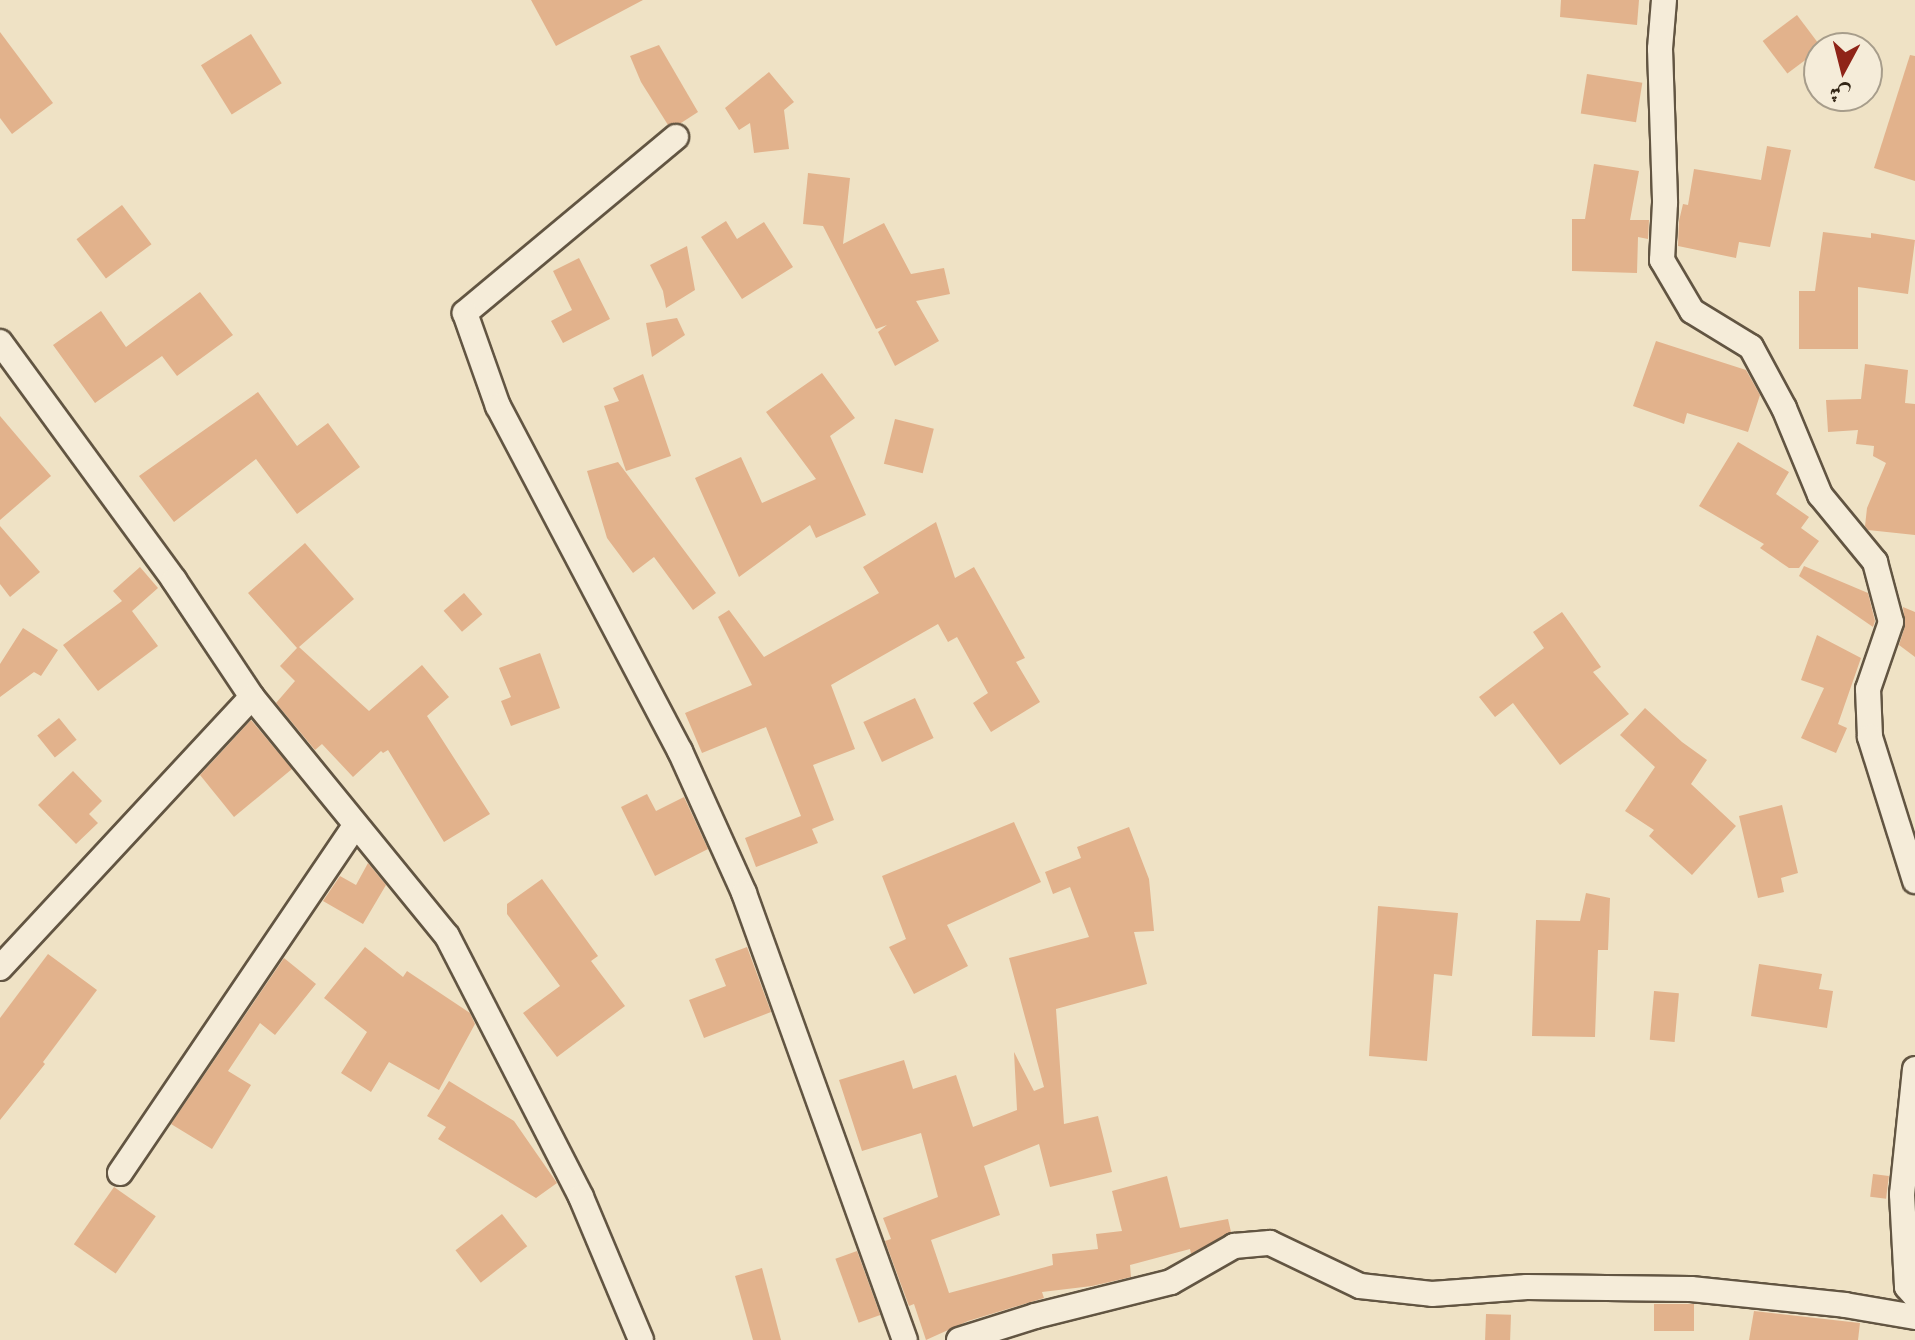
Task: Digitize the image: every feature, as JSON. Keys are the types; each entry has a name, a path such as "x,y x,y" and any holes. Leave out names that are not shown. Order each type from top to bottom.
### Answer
{"street":[{"path":"1664,0 1660,49 1665,203 1662,260 1692,311 1751,347 1784,408 1820,495 1875,562 1891,622 1868,689 1870,737 1915,881"},
{"path":"676,137 465,313 498,406 680,751 744,893 905,1340"},
{"path":"0,342 174,580 252,697 447,936 581,1197 641,1340"},
{"path":"0,968 252,697"},
{"path":"120,1173 355,826"},
{"path":"1915,1069 1902,1194 1907,1287 1915,1296"},
{"path":"959,1340 1035,1316 1171,1282 1234,1246 1270,1243 1360,1286 1432,1294 1527,1287 1691,1289 1845,1305 1915,1317"}],"building":[{"path":"531,0 643,0 556,46"},
{"path":"1561,0 1639,0 1637,25 1560,17"},
{"path":"1797,15 1810,32 1803,32 1803,62 1787,74 1763,41"},
{"path":"0,32 53,103 12,134 0,118"},
{"path":"251,34 282,83 232,114 201,65"},
{"path":"659,45 698,112 681,123 668,125 641,82 630,56"},
{"path":"1910,55 1915,56 1915,181 1874,168"},
{"path":"769,72 794,102 784,110 789,149 754,153 750,123 739,130 725,108"},
{"path":"1587,74 1642,83 1636,122 1581,114"},
{"path":"1767,146 1791,150 1770,247 1739,242 1736,258 1678,246 1679,221 1683,204 1688,205 1694,169 1761,180"},
{"path":"1594,164 1639,171 1630,220 1649,220 1648,239 1638,237 1637,273 1572,271 1572,219 1585,219"},
{"path":"808,173 850,178 843,244 884,223 911,274 944,268 950,294 916,301 939,341 895,366 878,332 887,325 876,329 823,226 803,224"},
{"path":"122,205 151,244 106,278 76,239"},
{"path":"726,221 737,239 764,222 793,267 742,299 701,237"},
{"path":"1823,232 1871,238 1871,233 1915,240 1908,294 1858,287 1858,349 1799,349 1799,291 1815,291"},
{"path":"687,246 695,290 666,308 663,291 650,265"},
{"path":"579,258 610,319 563,343 551,321 572,310 553,271"},
{"path":"200,292 233,335 177,376 162,356 95,403 53,345 101,311 126,347"},
{"path":"677,318 685,335 652,357 646,323"},
{"path":"1656,341 1746,370 1760,395 1748,432 1687,413 1684,424 1633,406"},
{"path":"1865,364 1908,370 1905,403 1915,404 1915,535 1868,530 1865,526 1867,508 1886,463 1873,456 1874,446 1856,444 1858,430 1828,432 1826,400 1861,399"},
{"path":"822,373 855,418 830,436 866,515 816,538 810,525 739,577 695,478 741,457 762,503 816,479 766,412"},
{"path":"643,374 671,456 626,471 604,406 619,401 613,388"},
{"path":"258,392 297,446 328,423 360,467 297,514 256,459 174,522 139,476"},
{"path":"0,416 51,476 0,520"},
{"path":"895,419 934,429 923,473 884,464"},
{"path":"1738,442 1789,472 1776,494 1809,517 1801,528 1819,541 1799,568 1789,568 1760,548 1764,544 1699,506"},
{"path":"618,462 716,593 693,610 654,557 633,573 607,538 587,471"},
{"path":"936,522 955,578 974,567 1025,658 1016,662 1040,702 991,732 973,703 988,693 957,637 948,642 938,624 831,685 855,749 813,765 834,820 812,829 818,843 756,867 745,838 801,816 766,727 702,753 685,713 752,685 718,617 729,610 764,657 879,593 863,567"},
{"path":"0,526 40,572 10,597 0,584"},
{"path":"305,543 354,599 299,647 369,711 422,665 449,697 427,716 490,814 444,842 388,750 381,751 353,777 322,744 315,750 276,703 295,681 280,666 297,648 248,593"},
{"path":"1804,566 1868,593 1875,621 1873,627 1799,576"},
{"path":"140,567 158,588 132,611 158,646 98,691 63,645 122,601 113,591"},
{"path":"464,593 482,614 462,632 444,611"},
{"path":"1903,607 1915,612 1915,657 1899,645 1905,626"},
{"path":"1562,612 1601,667 1593,672 1629,714 1560,765 1513,703 1495,717 1479,697 1544,648 1533,632"},
{"path":"23,628 58,650 41,676 34,672 0,697 0,664"},
{"path":"1817,635 1861,658 1838,724 1847,728 1836,753 1801,738 1824,688 1801,680"},
{"path":"540,653 560,708 511,726 501,701 511,697 499,668"},
{"path":"915,698 934,738 882,762 863,722"},
{"path":"1645,708 1707,760 1691,784 1736,826 1692,875 1649,836 1654,830 1625,811 1655,767 1620,735"},
{"path":"59,718 77,740 55,757 37,736"},
{"path":"251,720 292,769 234,817 200,775"},
{"path":"73,771 102,801 89,814 98,823 76,844 38,805"},
{"path":"647,794 656,811 684,797 708,849 655,876 621,807"},
{"path":"1782,805 1798,873 1781,878 1784,892 1758,898 1739,816"},
{"path":"1014,822 1041,882 947,925 968,966 914,994 889,947 906,939 882,876"},
{"path":"1129,827 1149,879 1154,931 1134,932 1147,984 1056,1009 1064,1124 1098,1116 1112,1172 1050,1187 1039,1144 984,1166 1000,1215 931,1240 949,1293 1053,1265 1052,1254 1098,1249 1096,1234 1122,1231 1112,1191 1167,1176 1180,1228 1228,1219 1231,1232 1191,1254 1190,1249 1130,1265 1131,1277 1042,1292 1044,1298 968,1321 926,1340 914,1304 909,1306 885,1241 891,1239 883,1218 938,1197 921,1133 862,1151 839,1080 904,1060 913,1089 956,1075 973,1127 1017,1110 1014,1052 1034,1091 1044,1087 1009,958 1089,937 1070,887 1053,894 1045,872 1081,858 1077,847"},
{"path":"368,863 386,885 363,924 323,901 340,876 356,885"},
{"path":"542,879 598,956 591,961 625,1006 557,1057 523,1013 560,986 507,914 507,904"},
{"path":"1586,893 1610,898 1608,950 1598,950 1595,1037 1532,1036 1536,920 1580,921"},
{"path":"1378,906 1458,913 1452,976 1434,974 1427,1061 1369,1056"},
{"path":"365,947 403,977 407,971 470,1013 475,1024 439,1090 389,1062 371,1092 341,1073 367,1032 324,998"},
{"path":"747,947 771,1012 704,1038 689,1000 726,986 715,959"},
{"path":"48,954 97,990 43,1062 45,1064 0,1120 0,1018"},
{"path":"284,958 316,984 275,1035 260,1023 228,1071 251,1085 212,1149 171,1124"},
{"path":"1759,964 1822,974 1819,989 1833,991 1827,1028 1751,1016"},
{"path":"1654,991 1679,993 1675,1042 1650,1040"},
{"path":"449,1081 514,1121 557,1183 536,1198 438,1139 446,1127 427,1116"},
{"path":"1873,1174 1889,1176 1886,1199 1870,1197"},
{"path":"114,1187 156,1216 116,1274 74,1244"},
{"path":"502,1214 527,1246 481,1283 456,1250"},
{"path":"857,1251 880,1315 859,1323 835,1259"},
{"path":"762,1268 781,1340 753,1340 735,1276"},
{"path":"1654,1304 1694,1304 1694,1331 1654,1331"},
{"path":"1754,1311 1860,1323 1858,1340 1749,1340"},
{"path":"1486,1314 1511,1315 1510,1340 1485,1340"}]}
